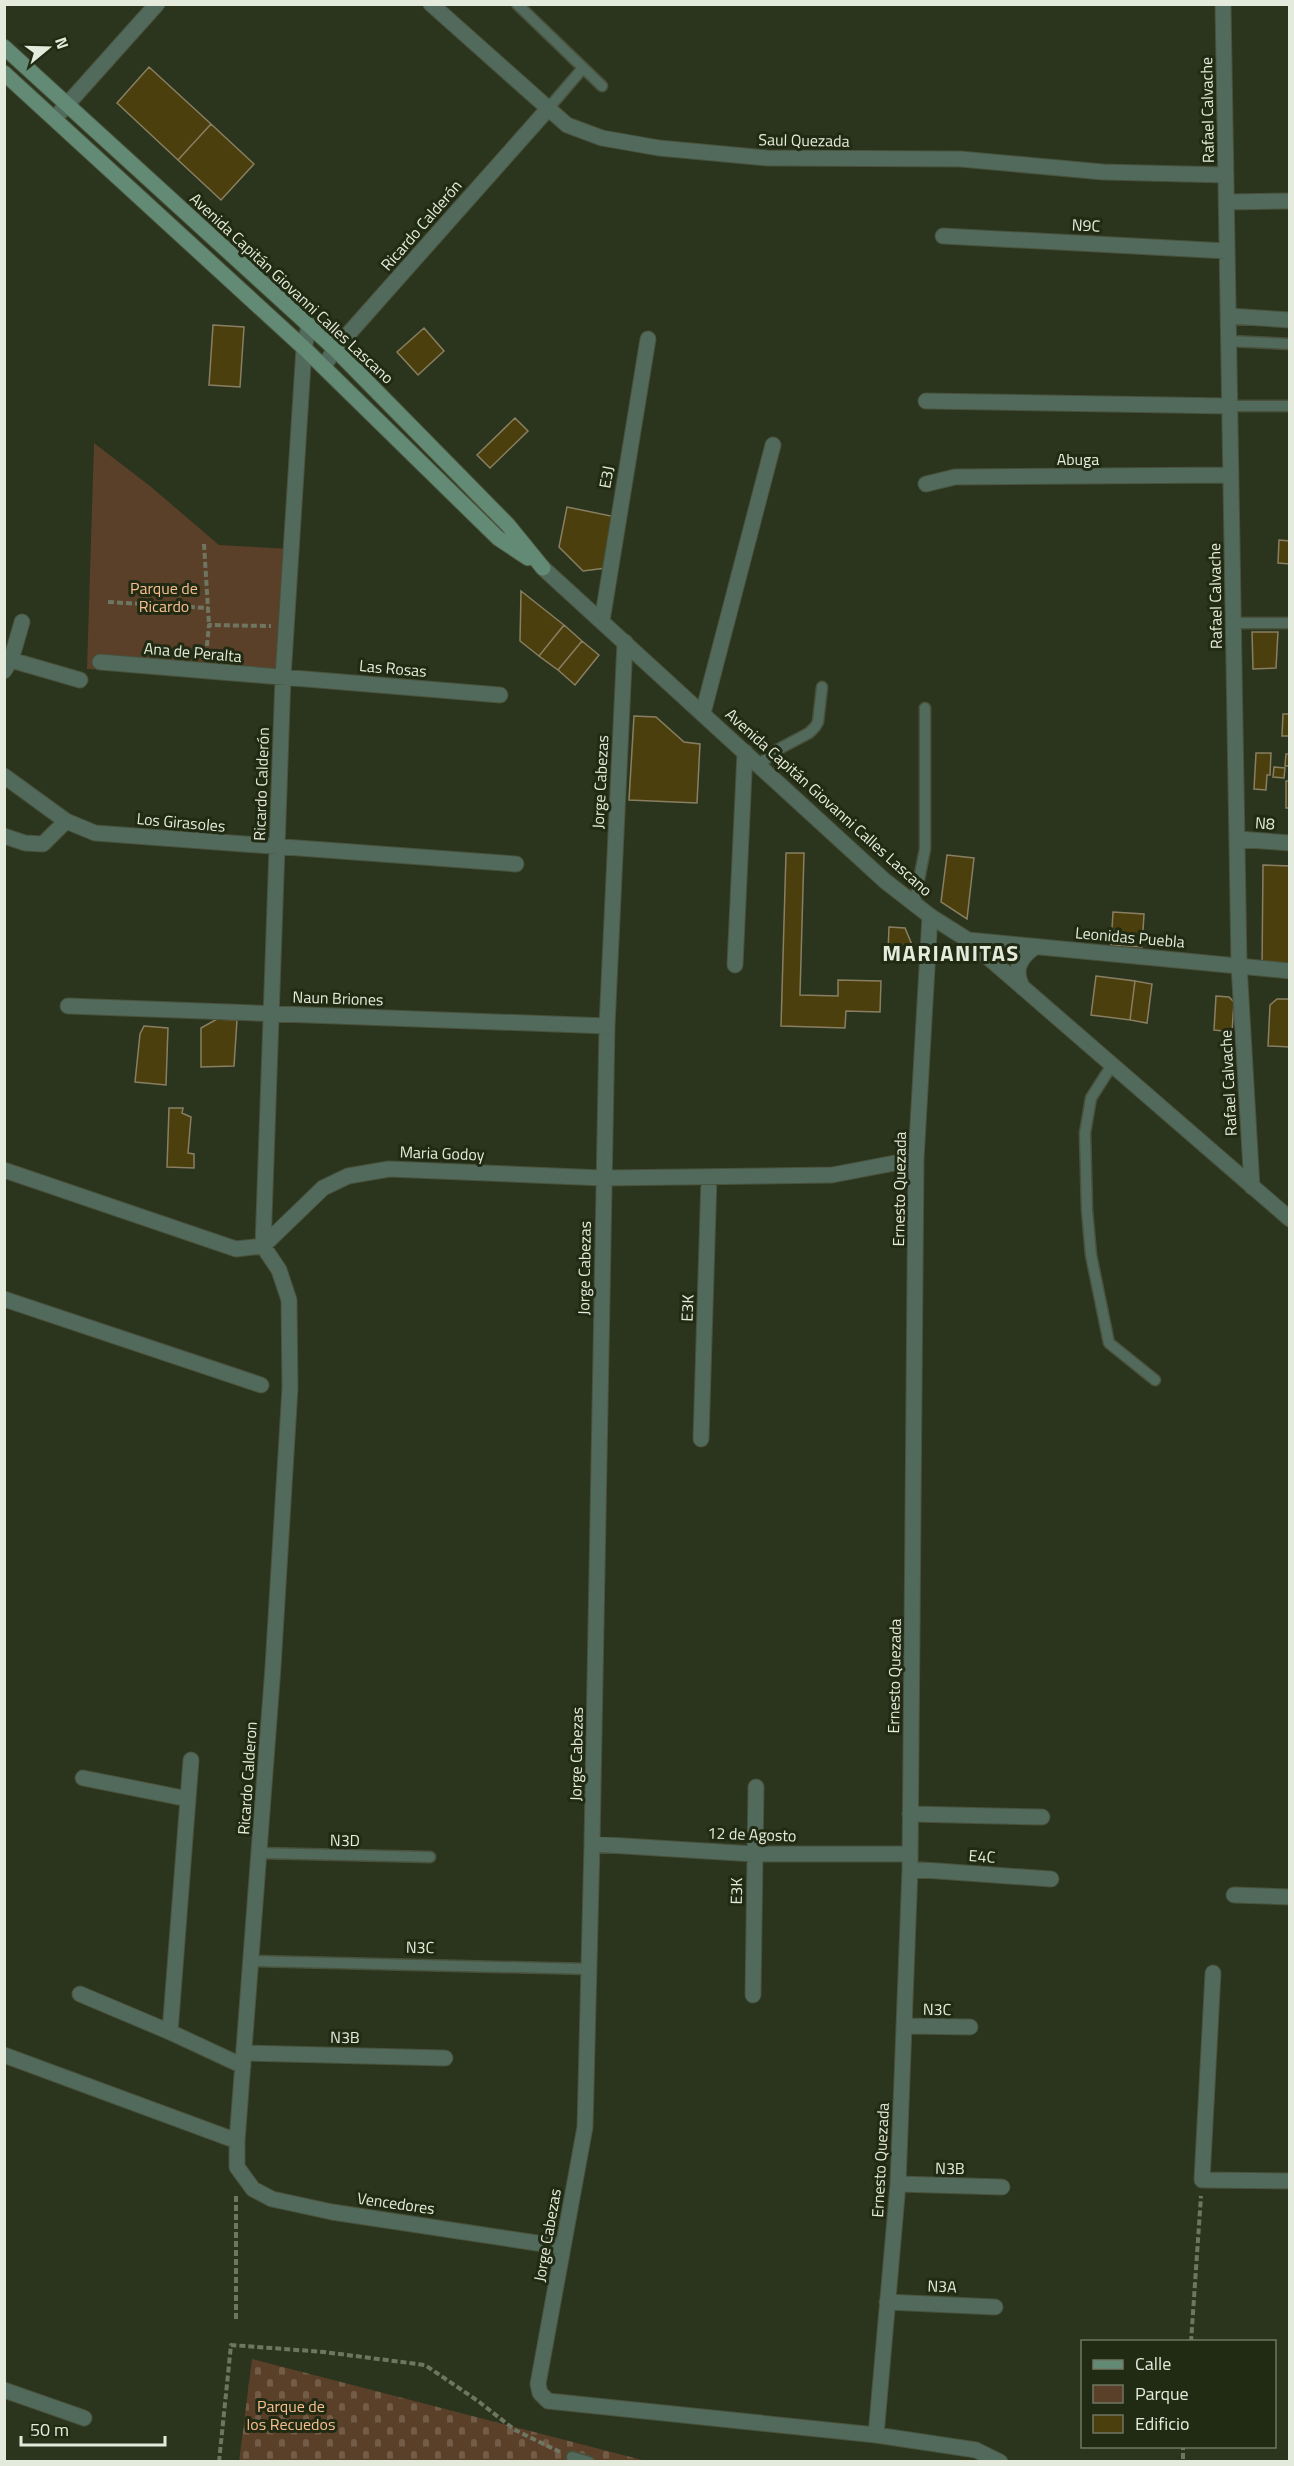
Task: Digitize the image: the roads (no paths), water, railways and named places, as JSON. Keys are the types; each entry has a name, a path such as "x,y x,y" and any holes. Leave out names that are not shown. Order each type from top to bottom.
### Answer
{"main road":[{"name":"Avenida Capitán Giovanni Calles Lascano","path":"4,47 335,350 508,525 543,568"},
{"name":"Avenida Capitán Giovanni Calles Lascano","path":"4,73 324,366 498,538 543,568"}],"street":[{"path":"55,118 157,4"},
{"name":"Saul Quezada","path":"431,4 547,110 567,125 602,138 659,148 767,158 960,159 1103,172 1226,174"},
{"name":"Rafael Calvache","path":"1224,4 1239,965 1252,1187"},
{"name":"Ricardo Calderón","path":"324,366 335,350 547,110"},
{"path":"1227,202 1290,201"},
{"name":"N9C","path":"943,236 1227,251"},
{"path":"1229,316 1290,320"},
{"name":"Ricardo Calderón","path":"263,1246 283,677 304,348 309,326"},
{"name":"E3J","path":"602,621 648,339"},
{"path":"926,401 1230,406"},
{"path":"703,713 772,445"},
{"name":"Abuga","path":"926,484 955,477 1231,475"},
{"name":"Avenida Capitán Giovanni Calles Lascano","path":"543,568 885,880 914,905 968,940 1290,1219"},
{"path":"22,622 8,665 80,680"},
{"name":"Jorge Cabezas","path":"625,642 607,1026 585,2127 538,2384 540,2393 548,2401 876,2435 976,2450 1000,2462"},
{"name":"Ana de Peralta","path":"100,662 283,677"},
{"name":"Las Rosas","path":"283,677 500,695"},
{"path":"735,965 745,752"},
{"name":"Los Girasoles","path":"4,776 66,822 95,833 516,864"},
{"path":"4,836 26,843 43,844 66,822"},
{"name":"N8","path":"1238,839 1290,843"},
{"name":"Ernesto Quezada","path":"876,2435 898,2184 910,1862 916,1159 930,916"},
{"name":"Leonidas Puebla","path":"968,940 1290,971"},
{"path":"1023,988 1017,978 1018,965 1024,954 1035,947"},
{"name":"Naun Briones","path":"68,1006 607,1026"},
{"name":"Maria Godoy","path":"263,1246 323,1188 348,1176 388,1169 603,1178 832,1175 916,1159"},
{"path":"4,1170 236,1249 263,1246"},
{"name":"E3K","path":"701,1439 710,1177"},
{"name":"Ricardo Calderon","path":"237,2167 237,2141 273,1667 290,1388 289,1300 279,1270 263,1246"},
{"path":"4,1299 261,1385"},
{"path":"170,2032 191,1760"},
{"path":"83,1778 188,1799"},
{"name":"E3K","path":"753,1995 756,1788"},
{"path":"910,1814 1042,1817"},
{"name":"12 de Agosto","path":"592,1844 910,1862"},
{"name":"E4C","path":"910,1862 1051,1879"},
{"path":"1234,1894 1290,1897"},
{"path":"1213,1973 1202,2180 1290,2181"},
{"path":"80,1994 170,2032 243,2059"},
{"name":"N3C","path":"904,2026 970,2027"},
{"path":"4,2055 237,2141"},
{"name":"N3B","path":"243,2059 445,2058"},
{"name":"Vencedores","path":"237,2167 253,2189 272,2199 332,2212 563,2247"},
{"name":"N3B","path":"898,2184 1002,2187"},
{"name":"N3A","path":"886,2302 995,2307"},
{"path":"4,2390 84,2418"}],"lane":[{"path":"517,4 602,86"},
{"path":"547,110 583,68"},
{"path":"1229,341 1290,344"},
{"path":"1230,406 1290,406"},
{"path":"1233,623 1290,623"},
{"path":"760,765 773,752 809,733 815,727 818,722 822,687"},
{"path":"914,905 925,849 925,708"},
{"path":"1112,1065 1091,1098 1085,1133 1091,1255 1109,1343 1155,1380"},
{"name":"N3D","path":"259,1853 430,1857"},
{"name":"N3C","path":"251,1961 589,1969"},
{"path":"572,2457 589,2462"}],"district":[{"name":"MARIANITAS","path":"951,953"}],"park label":[{"name":"Parque de Ricardo","path":"164,597"},
{"name":"Parque de los Recuedos","path":"291,2415"}]}
